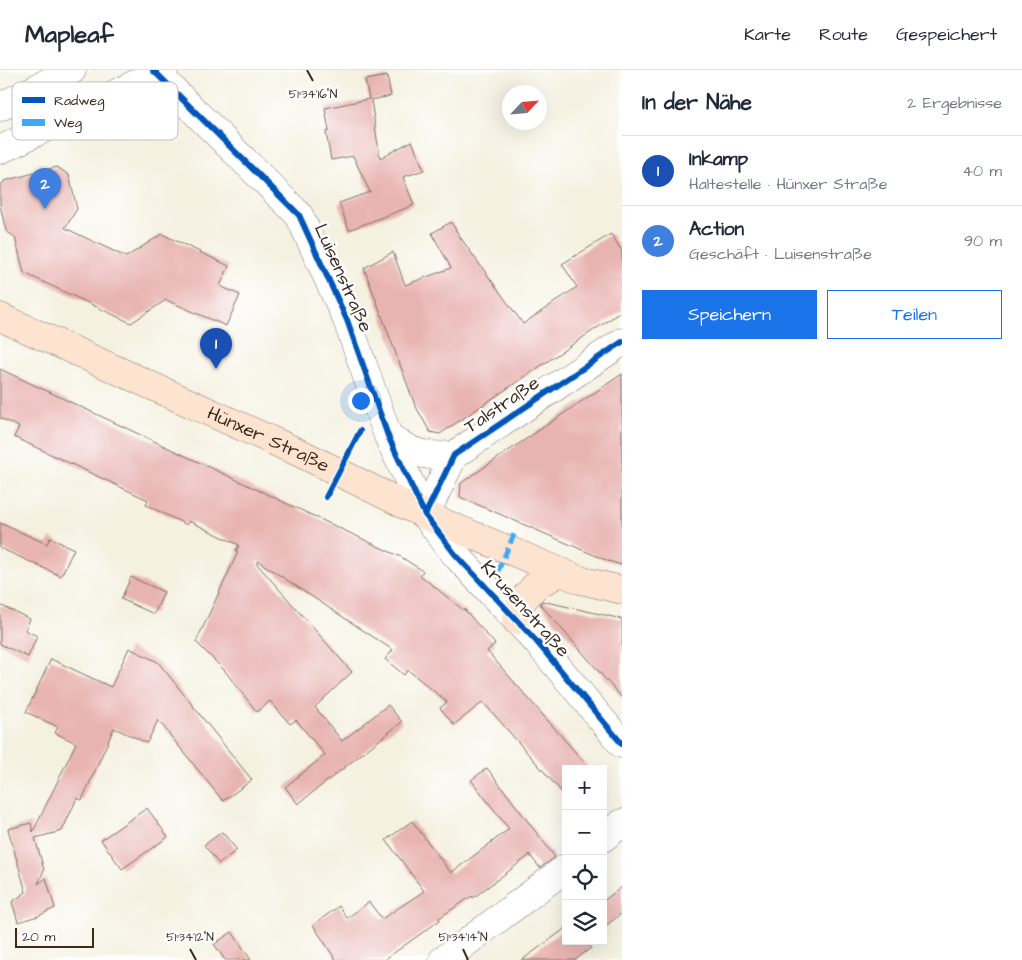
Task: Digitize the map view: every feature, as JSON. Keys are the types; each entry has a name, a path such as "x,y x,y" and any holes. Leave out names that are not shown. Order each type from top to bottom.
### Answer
{"main road":[{"name":"Hünxer Straße","path":"0,317 287,447 426,515 580,580 622,590"},
{"path":"516,620 522,601 535,586 560,572"}],"street":[{"path":"49,82 72,70"},
{"name":"Luisenstraße","path":"136,82 158,71 169,82"},
{"name":"Luisenstraße","path":"178,91 299,215 347,320 388,436 426,515"},
{"path":"0,107 12,101"},
{"name":"Luisenstraße","path":"0,150 20,140"},
{"name":"Talstraße","path":"426,515 454,455 622,342"},
{"path":"388,436 406,448 430,456 454,455"},
{"name":"Krusenstraße","path":"426,515 454,554 537,642 622,744"},
{"path":"607,835 622,823"},
{"path":"443,960 562,871"}],"building":[{"path":"387,76 391,96 371,100 380,158 412,141 424,170 403,177 414,205 349,230 339,203 370,192 353,156 331,160 326,132 329,131 325,108 369,99 365,80"},
{"path":"57,167 69,175 77,209 65,228 126,257 162,234 229,266 220,286 240,295 226,326 166,300 131,323 24,273 15,237 6,231 0,205 0,187 4,181"},
{"path":"451,222 523,324 577,287 562,264 611,234 622,251 622,311 440,434 430,432 415,405 364,268 393,252 405,285 451,268 432,233"},
{"path":"0,369 401,557 423,571 420,575 464,609 495,644 487,651 587,765 562,765 562,792 483,702 454,725 440,708 447,702 408,670 404,675 385,659 393,650 258,561 256,563 352,672 315,707 342,741 388,705 402,722 298,804 285,787 325,755 296,720 290,724 270,701 257,712 224,670 196,642 238,552 236,551 239,545 189,521 187,525 146,505 148,500 14,437 19,427 0,418"},
{"path":"622,374 622,565 608,561 460,497 461,483"},
{"path":"0,523 47,544 50,538 74,549 61,576 0,548"},
{"path":"131,577 164,592 154,614 121,599"},
{"path":"542,601 622,619 622,698 540,604"},
{"path":"0,605 30,619 25,630 37,636 28,657 0,644"},
{"path":"129,648 158,662 252,780 223,801 158,720 147,743 114,728 82,800 77,798 62,831 35,838 44,870 38,884 46,878 55,908 18,922 12,902 26,892 8,829 31,823 33,832 76,743 55,733 58,727 26,712 51,659 111,687"},
{"path":"487,768 555,857 540,868 530,855 473,898 472,896 439,918 440,920 384,960 336,960 313,925 339,906 347,918 369,902 382,919 424,891 386,840 412,821 451,873 509,829 471,780"},
{"path":"147,808 168,837 122,869 101,840"},
{"path":"222,832 237,850 219,864 204,845"},
{"path":"622,887 622,913 607,925 607,900"},
{"path":"562,931 562,945 589,945 591,948 575,960 522,960"},
{"path":"232,932 251,960 225,960 214,944"}],"marked path":[{"path":"498,571 516,530"}],"cycle path":[{"path":"153,70 165,82"},
{"path":"178,95 299,215 347,320 388,436 425,515 455,554 537,642 622,744"},
{"path":"425,515 454,455 622,342"},
{"path":"326,497 360,431"}],"place":[{"name":"Action","path":"45,209"},
{"name":"Inkamp","path":"216,369"}]}
